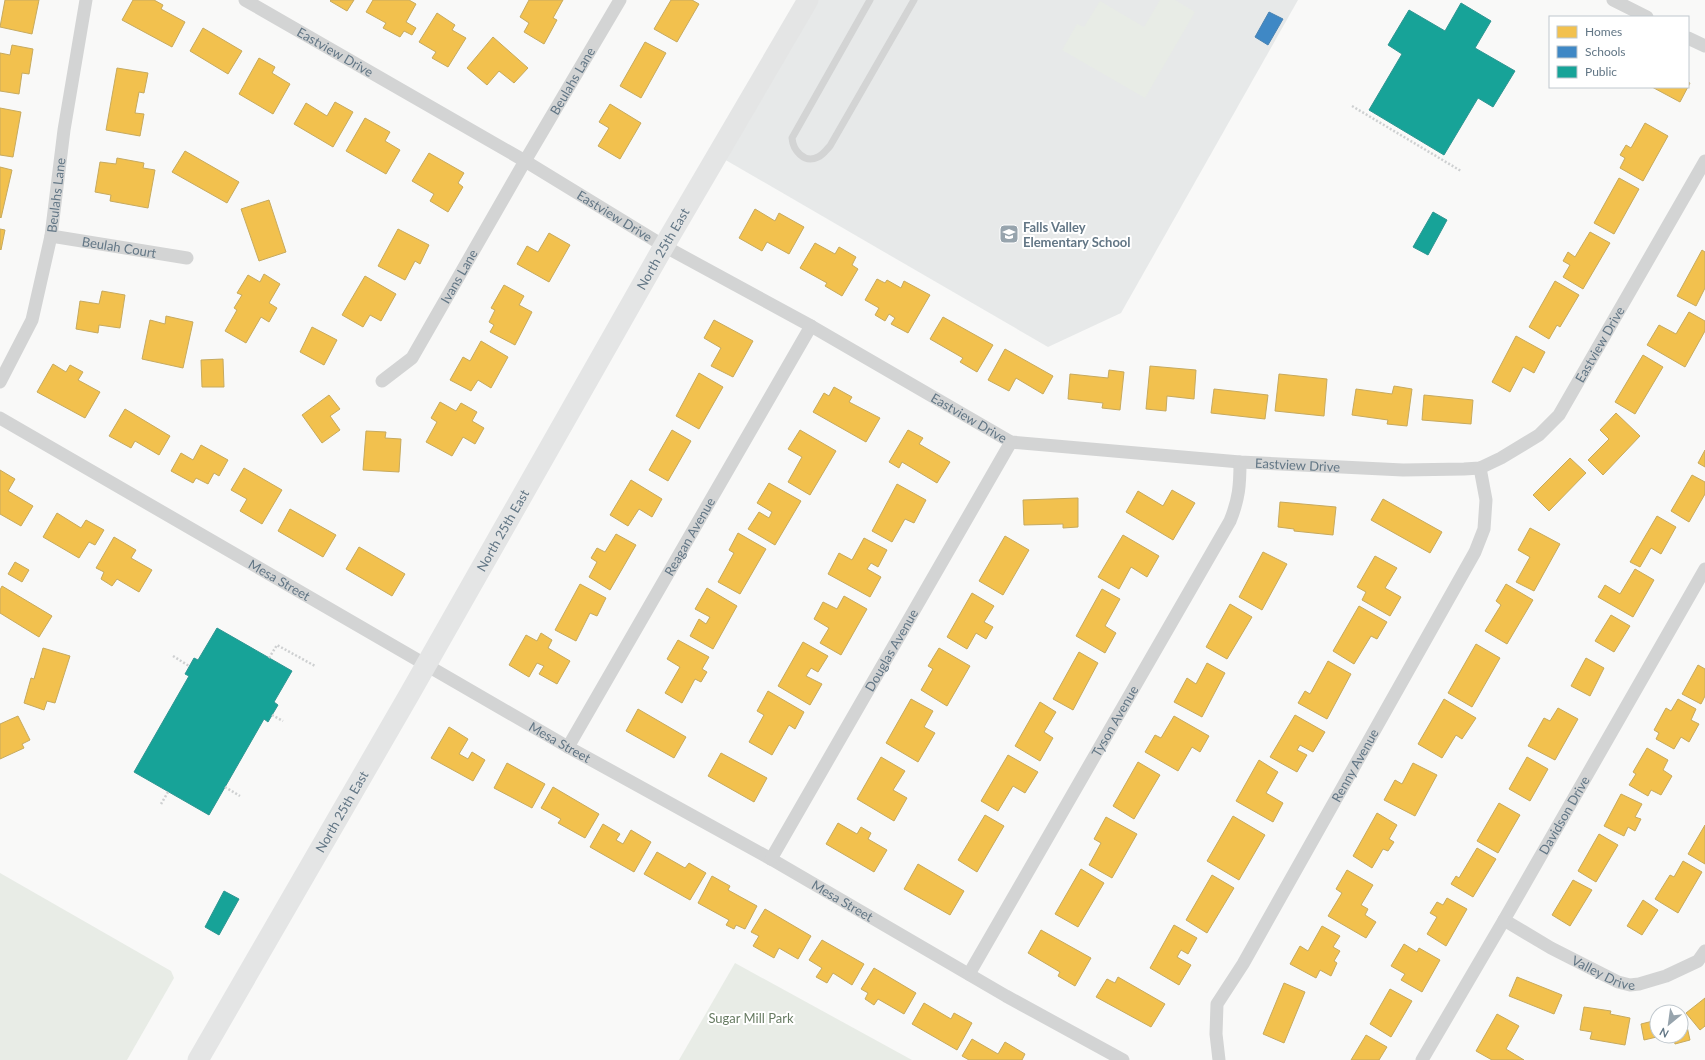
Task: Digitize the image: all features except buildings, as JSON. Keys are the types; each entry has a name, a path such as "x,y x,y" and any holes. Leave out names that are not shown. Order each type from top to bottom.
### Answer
{"main road":[{"name":"North 25th East","path":"198,1060 426,666 664,246 808,0"}],"street":[{"name":"Beulahs Lane","path":"0,382 32,320 51,236 64,130 86,0"},
{"name":"Eastview Drive","path":"245,0 525,162 664,246 811,326 1011,442 1240,462 1403,470 1464,470 1480,468 1501,458 1539,435 1559,415 1705,161"},
{"name":"Beulahs Lane","path":"525,162 620,0"},
{"path":"1613,0 1645,16"},
{"path":"1689,38 1705,46"},
{"name":"Ivans Lane","path":"382,381 412,358 525,162"},
{"name":"Beulah Court","path":"51,236 186,258"},
{"name":"Reagan Avenue","path":"568,747 811,326"},
{"name":"Mesa Street","path":"0,418 426,666 568,747 771,859 1006,996 1124,1060"},
{"name":"Douglas Avenue","path":"771,859 1011,442"},
{"name":"Tyson Avenue","path":"969,974 1230,520 1237,503 1240,488 1240,462"},
{"name":"Renny Avenue","path":"1218,1060 1216,1034 1217,1004 1242,964 1475,552 1484,529 1486,500 1480,468"},
{"name":"Davidson Drive","path":"1422,1060 1705,569"},
{"name":"Valley Drive","path":"1504,920 1551,948 1618,982 1630,984 1639,984 1666,976 1698,962 1705,951"}],"lane":[{"path":"870,0 792,138 792,145 798,154 806,159 817,158 830,146 914,0"}],"path":[{"path":"1352,106 1461,171"},
{"path":"269,658 277,644 315,666"},
{"path":"173,656 189,666"},
{"path":"272,715 283,721"},
{"path":"225,787 240,796"},
{"path":"161,804 168,792"}],"shaded area":[{"name":"Falls Valley Elementary School","path":"807,0 1298,0 1121,313 1048,347 717,155"}],"green space":[{"path":"1160,0 1175,0 1195,12 1145,98 1062,50 1077,24 1084,27 1100,1 1144,27"},
{"path":"0,873 171,971 174,978 127,1060 0,1060"},
{"name":"Sugar Mill Park","path":"735,963 912,1060 679,1060"}],"place":[{"name":"Falls Valley Elementary School","path":"1009,234"}]}
